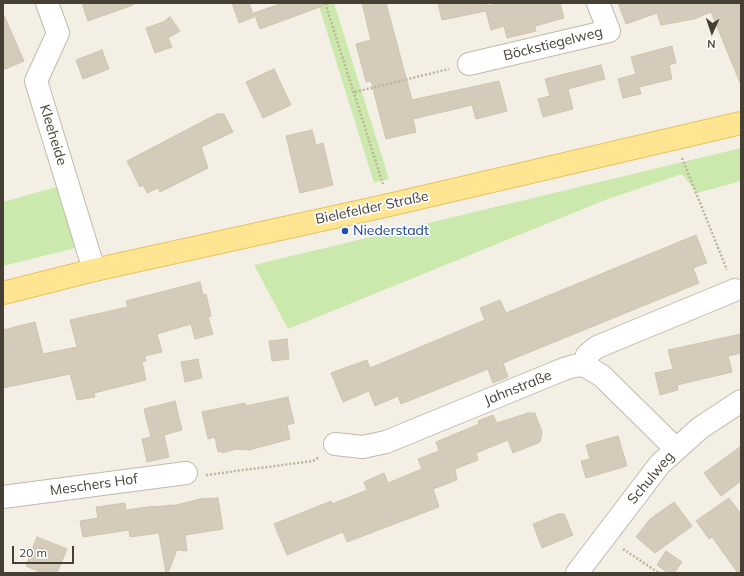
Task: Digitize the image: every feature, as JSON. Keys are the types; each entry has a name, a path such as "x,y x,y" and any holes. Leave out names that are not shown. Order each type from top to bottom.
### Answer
{"main road":[{"name":"Bielefelder Straße","path":"3,293 94,270 389,205 741,123"}],"street":[{"name":"Kleeheide","path":"47,3 58,33 36,82 94,270"},
{"name":"Böckstiegelweg","path":"468,64 608,31 598,3"},
{"path":"676,449 602,376 584,365 587,355 597,347 734,290"},
{"name":"Jahnstraße","path":"335,444 363,447 386,442 564,369 584,365"},
{"name":"Schulweg","path":"577,573 660,464 700,428 741,401"},
{"name":"Meschers Hof","path":"3,497 186,473"}],"path":[{"path":"327,3 327,9 355,92 389,205"},
{"path":"355,92 468,64"},
{"path":"675,138 734,290"},
{"path":"186,473 211,476 313,461 335,444"},
{"path":"604,536 659,573"}],"green space":[{"path":"318,3 334,3 389,179 374,183"},
{"path":"741,148 741,181 697,193 682,174 605,200 288,329 254,265"},
{"path":"60,186 79,247 3,266 3,202"}],"building":[{"path":"82,3 132,3 133,5 88,21"},
{"path":"232,3 249,3 254,17 239,23"},
{"path":"283,3 325,3 325,5 260,29 254,13"},
{"path":"362,3 386,3 412,100 499,81 507,111 476,119 472,105 413,119 416,132 386,139 371,81 366,82 356,44 371,40"},
{"path":"438,3 488,3 488,6 501,3 560,3 564,18 535,26 536,31 507,38 504,26 491,30 486,11 442,20"},
{"path":"618,3 741,3 741,85 711,12 694,19 661,25 657,13 626,24"},
{"path":"3,13 24,61 3,70"},
{"path":"170,17 180,31 168,38 172,47 155,53 146,28 163,22"},
{"path":"672,46 676,63 669,65 672,79 639,87 641,94 623,98 618,79 636,74 631,57"},
{"path":"102,50 109,69 83,79 76,60"},
{"path":"601,65 605,79 568,89 573,109 543,117 538,99 550,96 545,79"},
{"path":"274,69 291,105 263,118 246,82"},
{"path":"217,114 224,114 233,132 201,147 208,168 160,192 158,188 147,193 143,185 140,187 127,161"},
{"path":"312,130 316,145 323,143 333,185 300,193 286,136"},
{"path":"696,235 707,263 693,268 699,283 503,363 508,377 493,383 488,369 401,404 398,396 375,406 369,391 343,402 331,373 367,360 370,368 485,320 480,308 500,300 506,313"},
{"path":"200,282 203,295 206,294 211,316 208,317 213,334 195,339 191,324 157,334 162,352 145,356 146,361 142,362 146,380 94,393 95,397 77,400 70,374 3,388 3,330 35,322 43,354 77,347 70,320 128,307 126,301"},
{"path":"741,334 741,353 728,356 732,372 677,385 678,390 660,395 655,373 673,369 668,350"},
{"path":"287,339 289,359 272,361 269,341"},
{"path":"198,359 202,378 185,382 181,362"},
{"path":"288,397 294,423 287,425 290,439 249,450 236,449 222,453 221,451 218,452 215,437 208,439 202,412 245,403 246,406"},
{"path":"175,401 182,430 164,435 169,457 147,462 142,439 151,437 144,409"},
{"path":"528,413 535,413 542,432 540,442 513,453 508,440 476,453 478,460 455,469 457,480 433,489 439,507 347,542 343,532 287,555 274,524 331,501 332,504 367,490 364,482 384,473 388,483 422,469 418,459 439,451 436,442 479,424 478,421 493,415 497,423"},
{"path":"618,436 627,466 586,478 581,461 590,459 586,445"},
{"path":"741,446 741,481 721,496 704,473"},
{"path":"218,498 223,529 185,535 187,551 177,550 168,573 166,573 159,533 130,537 129,530 83,537 80,521 98,518 96,507 125,503 126,510 155,506 172,506 200,499"},
{"path":"729,498 741,514 741,573 738,573 712,537 709,539 696,521"},
{"path":"674,502 692,526 655,553 636,537 650,519"},
{"path":"558,514 564,514 573,535 542,548 533,524"},
{"path":"37,537 67,549 57,573 42,573 26,566"},
{"path":"666,551 682,562 674,573 668,573 657,565"}],"place":[{"name":"Niederstadt","path":"345,231"}]}
